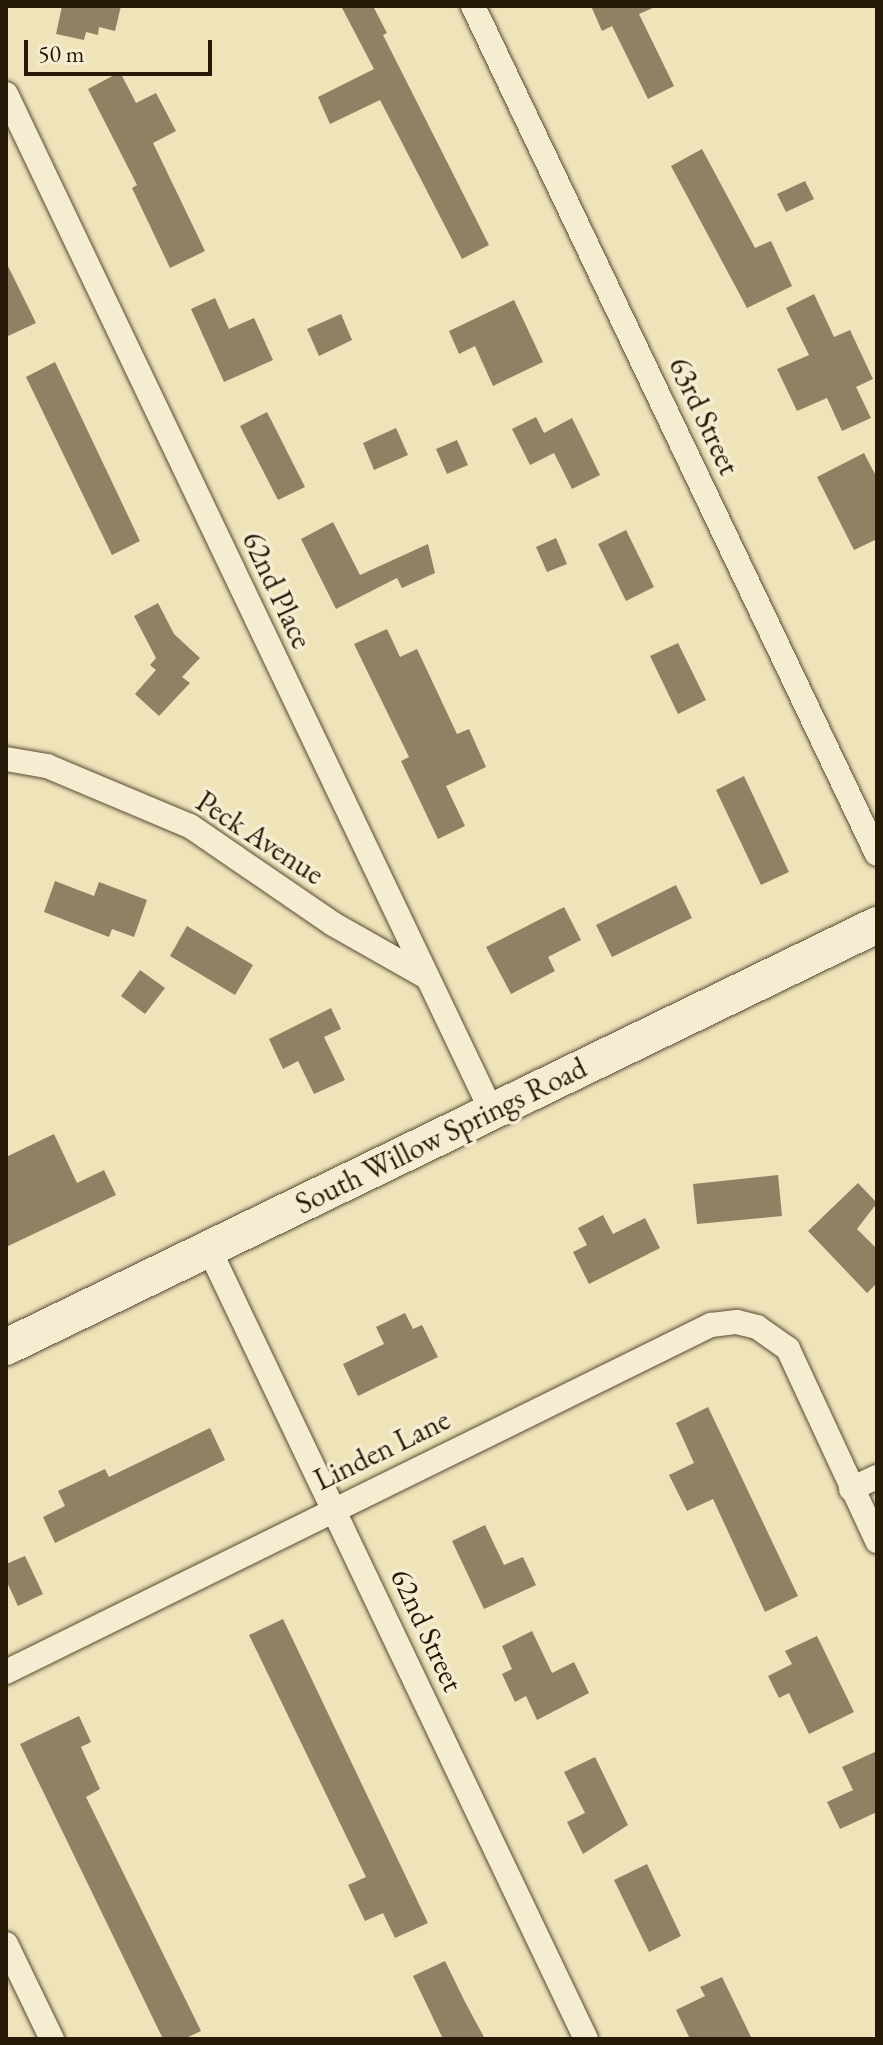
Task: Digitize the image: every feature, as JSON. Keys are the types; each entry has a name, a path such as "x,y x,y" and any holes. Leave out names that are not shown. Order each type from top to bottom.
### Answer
{"street":[{"name":"63rd Street","path":"473,6 877,854"},
{"name":"62nd Place","path":"6,94 492,1112"},
{"name":"Peck Avenue","path":"6,759 47,766 190,826 333,924 425,976"},
{"name":"South Willow Springs Road","path":"6,1347 877,925"},
{"name":"62nd Street","path":"209,1249 586,2039"},
{"name":"Linden Lane","path":"6,1672 711,1325 737,1322 757,1327 788,1349 851,1489"},
{"path":"877,1477 851,1489 877,1541"},
{"path":"6,1944 52,2039"}],"building":[{"path":"62,6 121,6 115,31 99,27 98,35 86,32 84,40 56,34"},
{"path":"341,6 373,6 387,33 383,35 489,245 462,259 380,100 330,124 318,97 374,69"},
{"path":"591,6 657,6 639,14 674,86 648,99 612,26 602,31"},
{"path":"120,72 136,103 156,93 176,131 153,143 205,251 170,268 132,188 137,185 88,89"},
{"path":"702,149 755,248 771,241 792,286 747,308 671,166"},
{"path":"805,181 814,199 786,212 777,194"},
{"path":"6,262 36,323 6,337"},
{"path":"814,294 834,337 850,330 873,379 856,387 871,418 842,431 827,398 797,411 777,369 809,355 786,308"},
{"path":"215,298 229,329 254,318 273,360 224,382 191,309"},
{"path":"514,300 543,362 493,386 475,346 459,354 449,331"},
{"path":"341,314 352,340 319,356 307,329"},
{"path":"55,362 140,541 112,555 26,377"},
{"path":"267,412 305,487 278,500 240,426"},
{"path":"536,417 544,433 572,418 600,475 572,489 554,453 530,465 512,429"},
{"path":"396,428 408,455 374,470 363,443"},
{"path":"457,440 468,465 447,474 436,449"},
{"path":"864,453 877,478 877,539 854,550 817,477"},
{"path":"333,522 360,575 428,544 435,573 402,588 397,578 336,609 301,539"},
{"path":"626,530 654,587 626,601 598,544"},
{"path":"556,538 567,564 547,572 536,547"},
{"path":"158,603 174,634 200,658 182,677 190,683 159,716 135,694 156,670 150,665 156,658 134,616"},
{"path":"387,629 400,657 417,649 457,734 469,729 486,767 446,786 465,826 438,839 401,761 409,757 354,644"},
{"path":"678,643 706,700 678,714 650,656"},
{"path":"744,776 789,872 761,885 716,790"},
{"path":"55,881 94,896 99,882 147,900 134,937 112,929 109,937 44,912"},
{"path":"676,885 692,918 612,957 596,925"},
{"path":"564,907 581,940 548,957 555,971 511,994 486,947"},
{"path":"187,926 253,965 235,995 170,956"},
{"path":"140,970 165,988 145,1014 121,996"},
{"path":"331,1008 341,1029 324,1037 345,1080 314,1094 298,1061 283,1069 269,1039"},
{"path":"54,1134 77,1183 104,1170 116,1195 6,1247 6,1157"},
{"path":"778,1175 782,1216 697,1224 693,1184"},
{"path":"858,1183 877,1203 857,1229 877,1249 877,1283 867,1293 808,1231"},
{"path":"603,1215 613,1234 645,1218 660,1248 589,1284 573,1252 587,1245 578,1228"},
{"path":"405,1313 413,1329 422,1325 438,1357 358,1396 343,1364 384,1344 376,1327"},
{"path":"708,1407 798,1596 765,1612 713,1499 687,1511 669,1475 694,1463 676,1423"},
{"path":"210,1428 225,1460 55,1543 43,1517 65,1506 58,1491 105,1469 109,1477"},
{"path":"485,1525 504,1565 523,1557 536,1585 484,1609 452,1541"},
{"path":"25,1556 43,1594 18,1606 6,1580 6,1564"},
{"path":"283,1619 428,1923 395,1938 383,1913 365,1921 348,1885 366,1877 249,1635"},
{"path":"532,1631 552,1673 574,1662 589,1693 537,1720 526,1696 515,1702 502,1674 512,1669 502,1646"},
{"path":"817,1636 854,1712 809,1734 789,1693 779,1698 768,1676 792,1664 785,1651"},
{"path":"79,1716 91,1742 81,1747 100,1789 86,1797 201,2031 184,2039 163,2039 20,1744"},
{"path":"877,1751 877,1812 840,1829 827,1802 853,1790 842,1767"},
{"path":"595,1757 628,1825 583,1854 567,1822 585,1813 564,1772"},
{"path":"647,1864 681,1936 649,1952 614,1880"},
{"path":"445,1961 485,2039 443,2039 413,1976"},
{"path":"722,1977 752,2039 690,2039 676,2010 705,1996 700,1987"}]}
